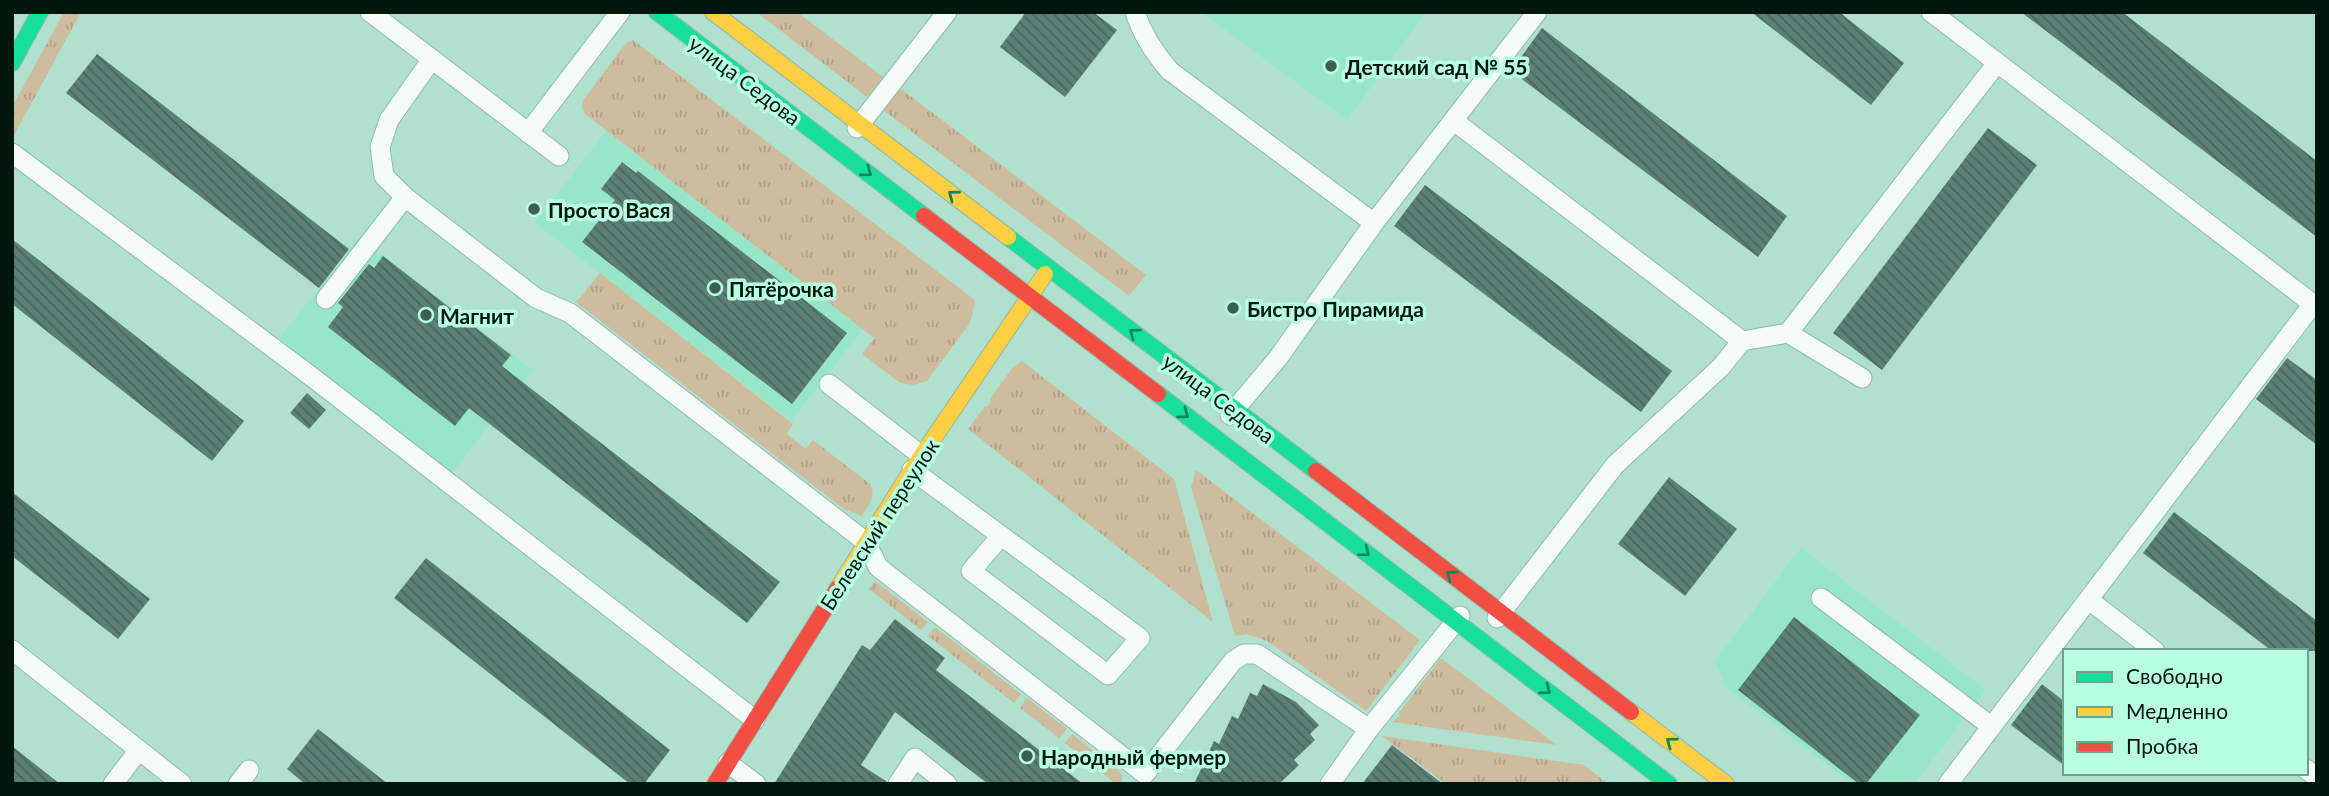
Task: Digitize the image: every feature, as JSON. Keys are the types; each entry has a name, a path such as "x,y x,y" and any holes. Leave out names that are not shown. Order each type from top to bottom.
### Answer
{"main road":[{"path":"12,63 40,12"},
{"name":"улица Седова","path":"657,12 1669,784"},
{"name":"улица Седова","path":"713,12 1726,784"},
{"name":"Белевский переулок","path":"715,784 917,463 1049,268"}],"lane":[{"path":"370,12 558,156"},
{"path":"528,133 620,12"},
{"path":"839,151 947,12"},
{"path":"1135,12 1141,29 1170,71 1374,223"},
{"path":"1213,436 1278,358 1374,223 1537,12"},
{"path":"1931,12 2315,306 1948,784"},
{"path":"432,59 389,120 380,148 384,176 405,197 536,298 570,313 866,542 878,568 1144,774 1233,661 1244,654 1257,654 1369,729"},
{"path":"1788,333 1997,63"},
{"path":"1454,121 1742,341"},
{"path":"12,153 322,385 755,720"},
{"path":"326,299 405,197"},
{"path":"1480,639 1615,465 1721,367 1742,341 1788,333 1862,378"},
{"path":"828,384 1001,536 1140,638 1108,675 971,571 1001,536"},
{"path":"1329,784 1476,594"},
{"path":"1821,598 1991,726"},
{"path":"2089,600 2152,649"},
{"path":"12,650 182,784"},
{"path":"113,784 139,750"},
{"path":"898,784 915,758 947,784"},
{"path":"728,763 756,784"}],"shaded area":[{"name":"Детский сад № 55","path":"1201,12 1426,12 1347,120"},
{"name":"Пятёрочка","path":"606,131 863,329 791,421 535,223"},
{"path":"359,237 533,370 451,474 279,339"},
{"path":"1801,548 1986,690 1914,784 1852,784 1726,687 1715,661"}],"green space":[{"path":"64,12 81,12 12,139 12,107"},
{"path":"756,12 797,12 883,77 867,97"},
{"path":"633,40 975,300 968,326 927,381 913,385 900,383 862,354 874,338 585,114 582,102 626,43"},
{"path":"900,88 1146,275 1129,296 883,110"},
{"path":"600,273 793,424 787,434 806,449 813,440 870,484 872,497 862,516 844,509 576,302"},
{"path":"1022,361 1174,479 1213,622 968,429 985,406 987,407 1013,367"},
{"path":"1196,470 1420,640 1366,711 1267,641 1246,634 1235,636 1191,487"},
{"path":"875,581 928,622 921,630 869,589"},
{"path":"935,627 1021,694 1014,703 928,636"},
{"path":"1441,658 1557,745 1392,722 1400,716 1398,714"},
{"path":"1027,698 1067,729 1059,738 1020,708"},
{"path":"1072,734 1119,771 1122,776 1121,784 1116,784 1065,743"},
{"path":"1382,736 1584,765 1608,784 1446,784"}],"building":[{"path":"1026,12 1093,12 1117,30 1065,97 1000,47"},
{"path":"1751,12 1839,12 1904,63 1871,105"},
{"path":"2021,12 2122,12 2317,161 2317,237"},
{"path":"1542,28 1787,216 1758,257 1511,71"},
{"path":"97,54 349,249 319,288 66,93"},
{"path":"1988,128 2037,165 1882,370 1833,333"},
{"name":"Пятёрочка","path":"622,162 636,173 638,171 847,333 792,404 582,242 615,200 601,189"},
{"path":"1425,185 1672,371 1641,412 1394,226"},
{"path":"12,239 244,421 212,461 12,304"},
{"path":"383,256 511,355 502,366 780,582 747,623 469,408 455,426 328,327 343,307 338,303 369,264 374,268"},
{"path":"2287,358 2317,380 2317,445 2256,399"},
{"path":"307,393 326,410 309,429 290,413"},
{"path":"1669,477 1737,529 1685,596 1618,544"},
{"path":"12,492 150,599 118,639 12,556"},
{"path":"2174,512 2317,621 2317,651 2269,649 2143,553"},
{"path":"426,558 670,750 644,784 630,784 394,598"},
{"path":"1794,617 1920,715 1866,784 1859,784 1738,690"},
{"path":"895,619 945,658 936,670 1083,784 988,784 895,712 861,765 886,781 886,784 774,784 862,645 870,650"},
{"path":"1263,684 1296,702 1319,725 1310,734 1315,740 1294,760 1299,765 1279,784 1194,784 1214,741 1219,744 1232,716 1238,719 1250,693 1257,696"},
{"path":"2042,684 2063,700 2063,764 2011,725"},
{"path":"318,729 388,784 305,784 287,769"},
{"path":"1392,745 1443,784 1362,784"},
{"path":"12,746 60,784 12,784"}],"traffic: fast":[{"path":"12,63 40,12"},
{"path":"657,12 924,216"},
{"path":"1008,237 1316,471"},
{"path":"1158,394 1669,784"}],"traffic: slow":[{"path":"713,12 1008,237"},
{"path":"838,588 912,470 1045,274"},
{"path":"1631,712 1726,784"}],"traffic: jam":[{"path":"924,216 1158,394"},
{"path":"1316,471 1631,712"},
{"path":"715,784 838,588"}],"place":[{"name":"Детский сад № 55","path":"1331,66"},
{"name":"Просто Вася","path":"534,209"},
{"name":"Пятёрочка","path":"715,288"},
{"name":"Бистро Пирамида","path":"1233,308"},
{"name":"Магнит","path":"426,315"},
{"name":"Народный фермер","path":"1027,756"}]}
